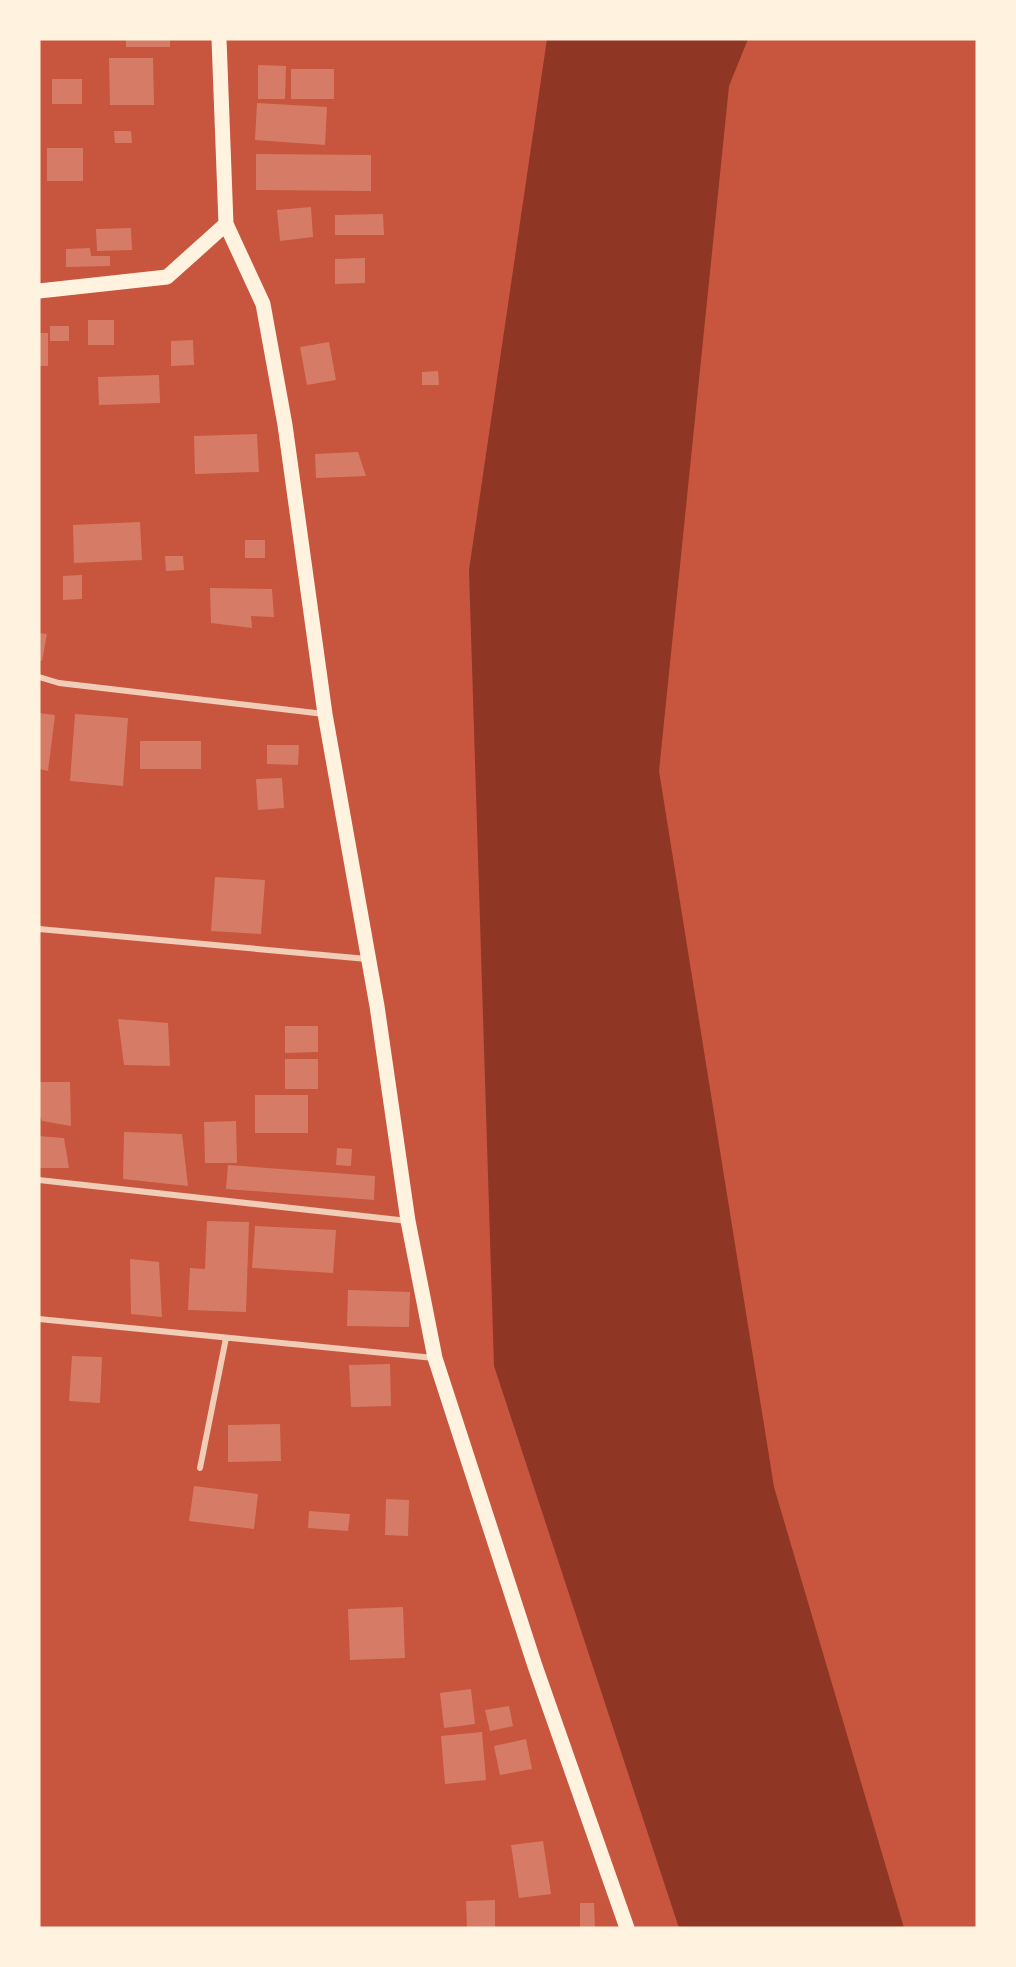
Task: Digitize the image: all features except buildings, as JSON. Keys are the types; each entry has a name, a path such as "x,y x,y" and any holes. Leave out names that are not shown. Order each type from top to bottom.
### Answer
{"main road":[{"path":"219,39 226,224 263,304 285,426 325,714 368,959 408,1221 435,1358 535,1666 627,1928"},
{"path":"39,291 167,277 226,224"}],"street":[{"path":"39,677 59,683 325,714"},
{"path":"39,929 368,959"},
{"path":"39,1180 408,1221"},
{"path":"39,1319 435,1358"},
{"path":"200,1468 226,1338"}],"shaded area":[{"path":"547,39 748,39 729,86 659,771 774,1487 904,1928 679,1928 494,1366 469,570"}]}
